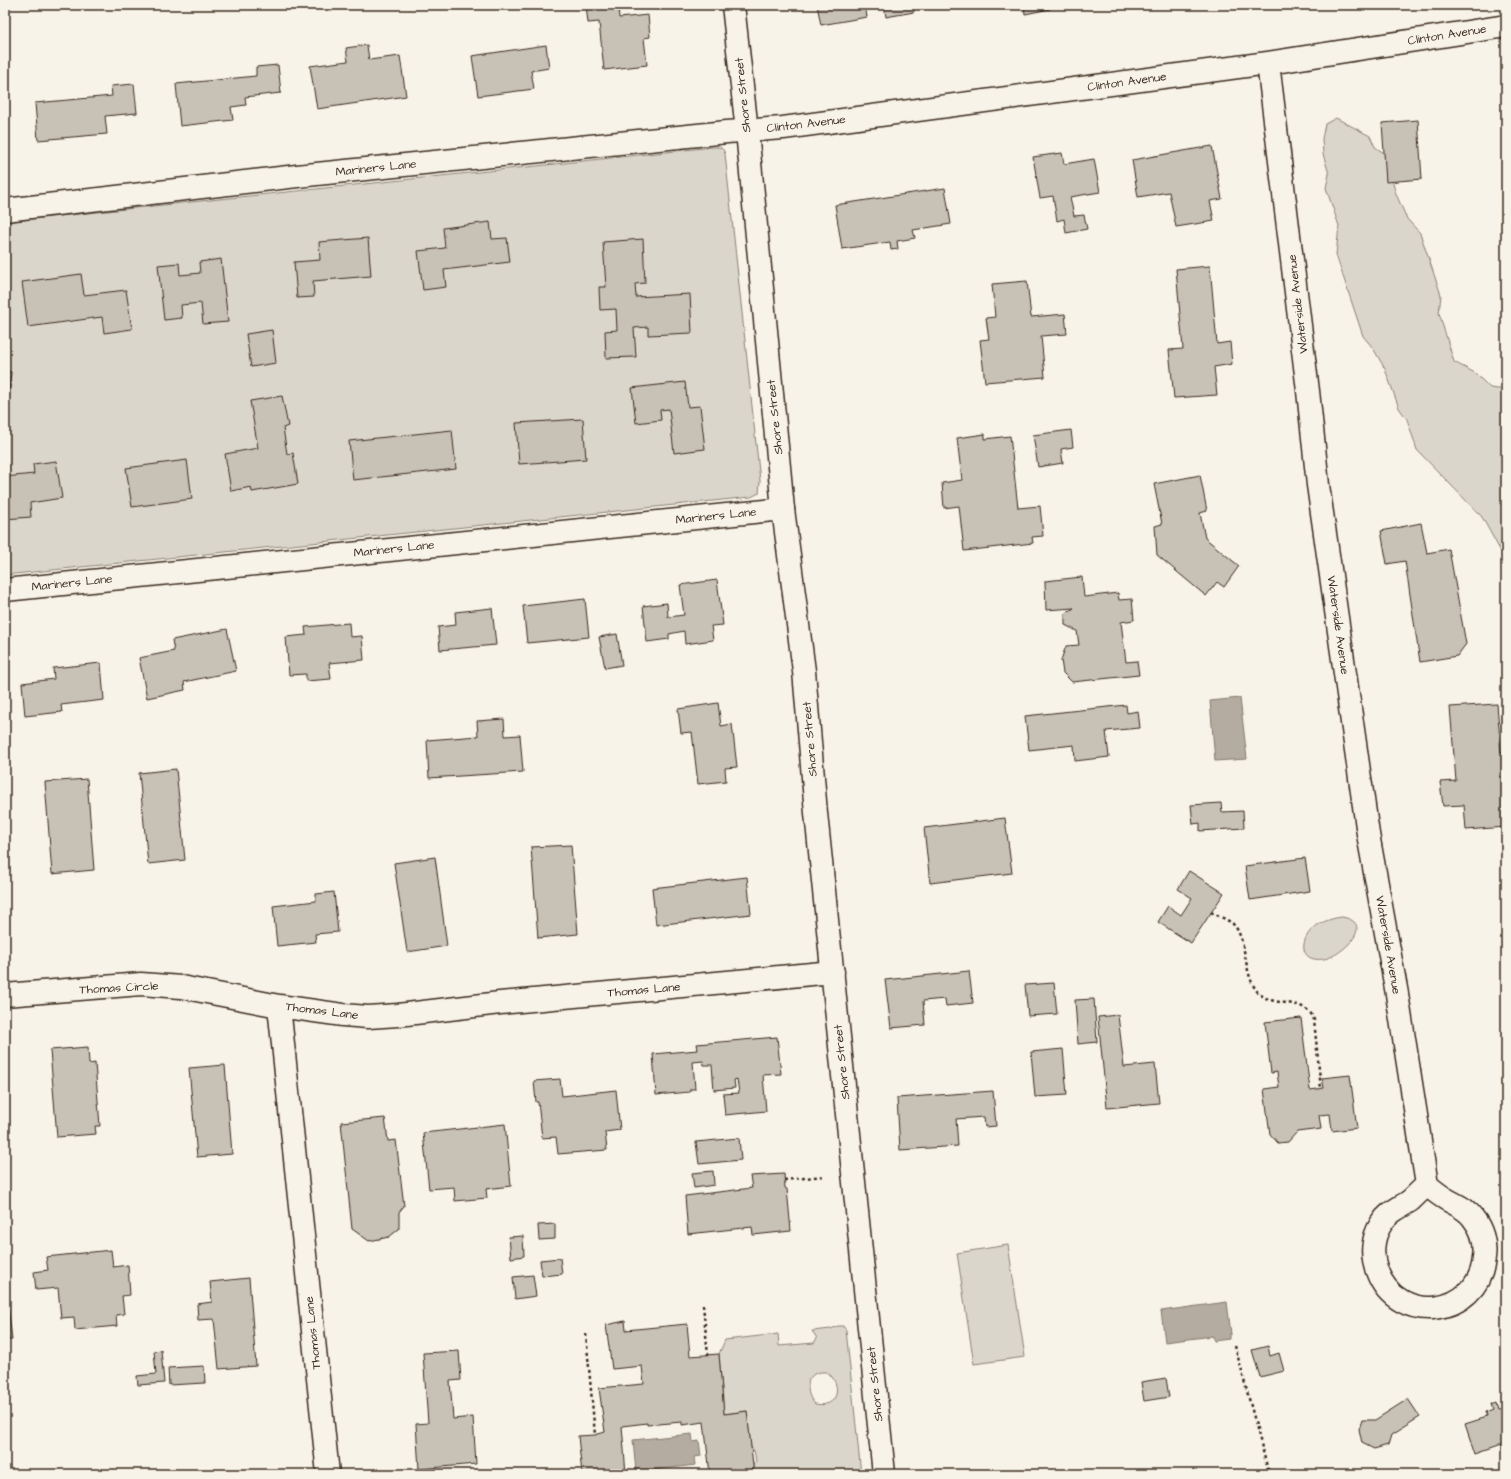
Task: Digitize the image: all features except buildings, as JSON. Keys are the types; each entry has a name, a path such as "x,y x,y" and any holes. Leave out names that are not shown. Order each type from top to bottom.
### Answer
{"street":[{"name":"Shore Street","path":"733,5 747,131 784,509 804,671 816,814 884,1474"},
{"name":"Clinton Avenue","path":"747,131 783,128 1268,63 1506,26"},
{"name":"Waterside Avenue","path":"1268,63 1319,493 1368,834 1397,994 1426,1185"},
{"name":"Mariners Lane","path":"5,210 297,176 747,131"},
{"name":"Mariners Lane","path":"5,590 784,509"},
{"name":"Thomas Lane","path":"328,1474 279,1006 368,1017 500,1003 833,972"},
{"name":"Thomas Circle","path":"5,995 140,984 181,988 279,1006"},
{"path":"1426,1185 1446,1199 1461,1206 1473,1218 1481,1232 1485,1248 1484,1265 1478,1281 1465,1296 1448,1305 1429,1308 1410,1305 1393,1296 1380,1280 1374,1262 1374,1243 1381,1224 1394,1210 1410,1200 1426,1185"}],"path":[{"path":"1211,912 1232,924 1237,930 1251,982 1257,991 1265,998 1270,1000 1303,1006 1312,1014 1314,1020 1321,1089"},
{"path":"784,1180 827,1176"},
{"path":"703,1305 708,1355"},
{"path":"586,1334 595,1435"},
{"path":"1235,1346 1269,1474"}],"shaded area":[{"path":"1336,118 1370,136 1375,147 1384,153 1396,194 1407,219 1420,233 1441,295 1439,313 1454,362 1475,373 1490,388 1506,390 1506,561 1482,517 1417,450 1407,419 1399,408 1385,369 1373,348 1363,336 1336,255 1339,226 1326,188 1329,174 1323,154 1322,139 1325,124"},
{"path":"713,147 721,148 725,154 760,481 759,493 751,497 5,575 5,222"},
{"path":"1240,698 1247,759 1215,761 1210,701"},
{"path":"1342,917 1352,920 1356,926 1356,932 1353,939 1347,946 1331,957 1315,959 1309,957 1304,948 1304,943 1310,931 1322,923"},
{"path":"1008,1245 1025,1357 974,1364 957,1253"},
{"path":"1227,1302 1231,1334 1229,1334 1229,1339 1214,1341 1213,1336 1165,1342 1161,1311"},
{"path":"838,1326 843,1326 846,1330 861,1474 754,1474 753,1464 756,1461 754,1450 751,1448 747,1411 724,1414 719,1354 725,1340 778,1334 779,1346 814,1343 817,1338 812,1331 831,1329","holes":["827,1372 835,1383 837,1389 836,1394 834,1399 829,1403 823,1405 815,1404 809,1393 809,1379 814,1374"]},
{"path":"692,1434 693,1442 699,1441 701,1456 695,1457 696,1465 636,1472 633,1440"}]}
